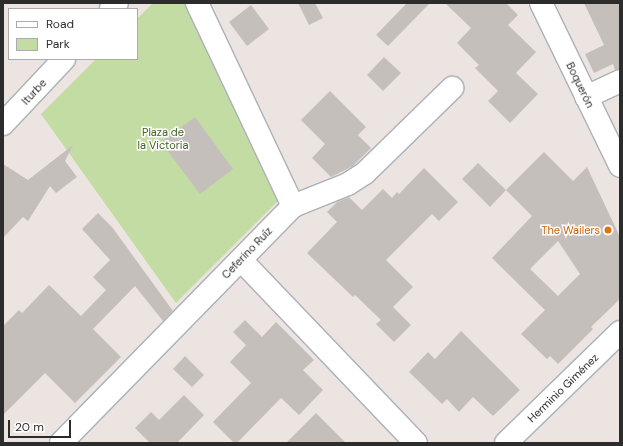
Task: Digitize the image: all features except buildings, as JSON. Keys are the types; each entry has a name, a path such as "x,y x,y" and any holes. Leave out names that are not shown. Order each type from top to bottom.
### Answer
{"street":[{"path":"197,3 293,206"},
{"name":"Boquerón","path":"541,3 620,166"},
{"name":"Iturbe","path":"3,124 63,60"},
{"path":"586,97 620,81"},
{"name":"Ceferino Ruíz","path":"61,443 293,206 348,184 365,173 452,88"},
{"path":"240,260 416,443"},
{"name":"Herminio Giménez","path":"506,443 620,332"}],"green space":[{"name":"Plaza de la Victoria","path":"153,3 187,3 282,197 176,303 41,114 95,60 138,60 138,18"}],"place":[{"name":"The Wailers","path":"608,230"}]}
